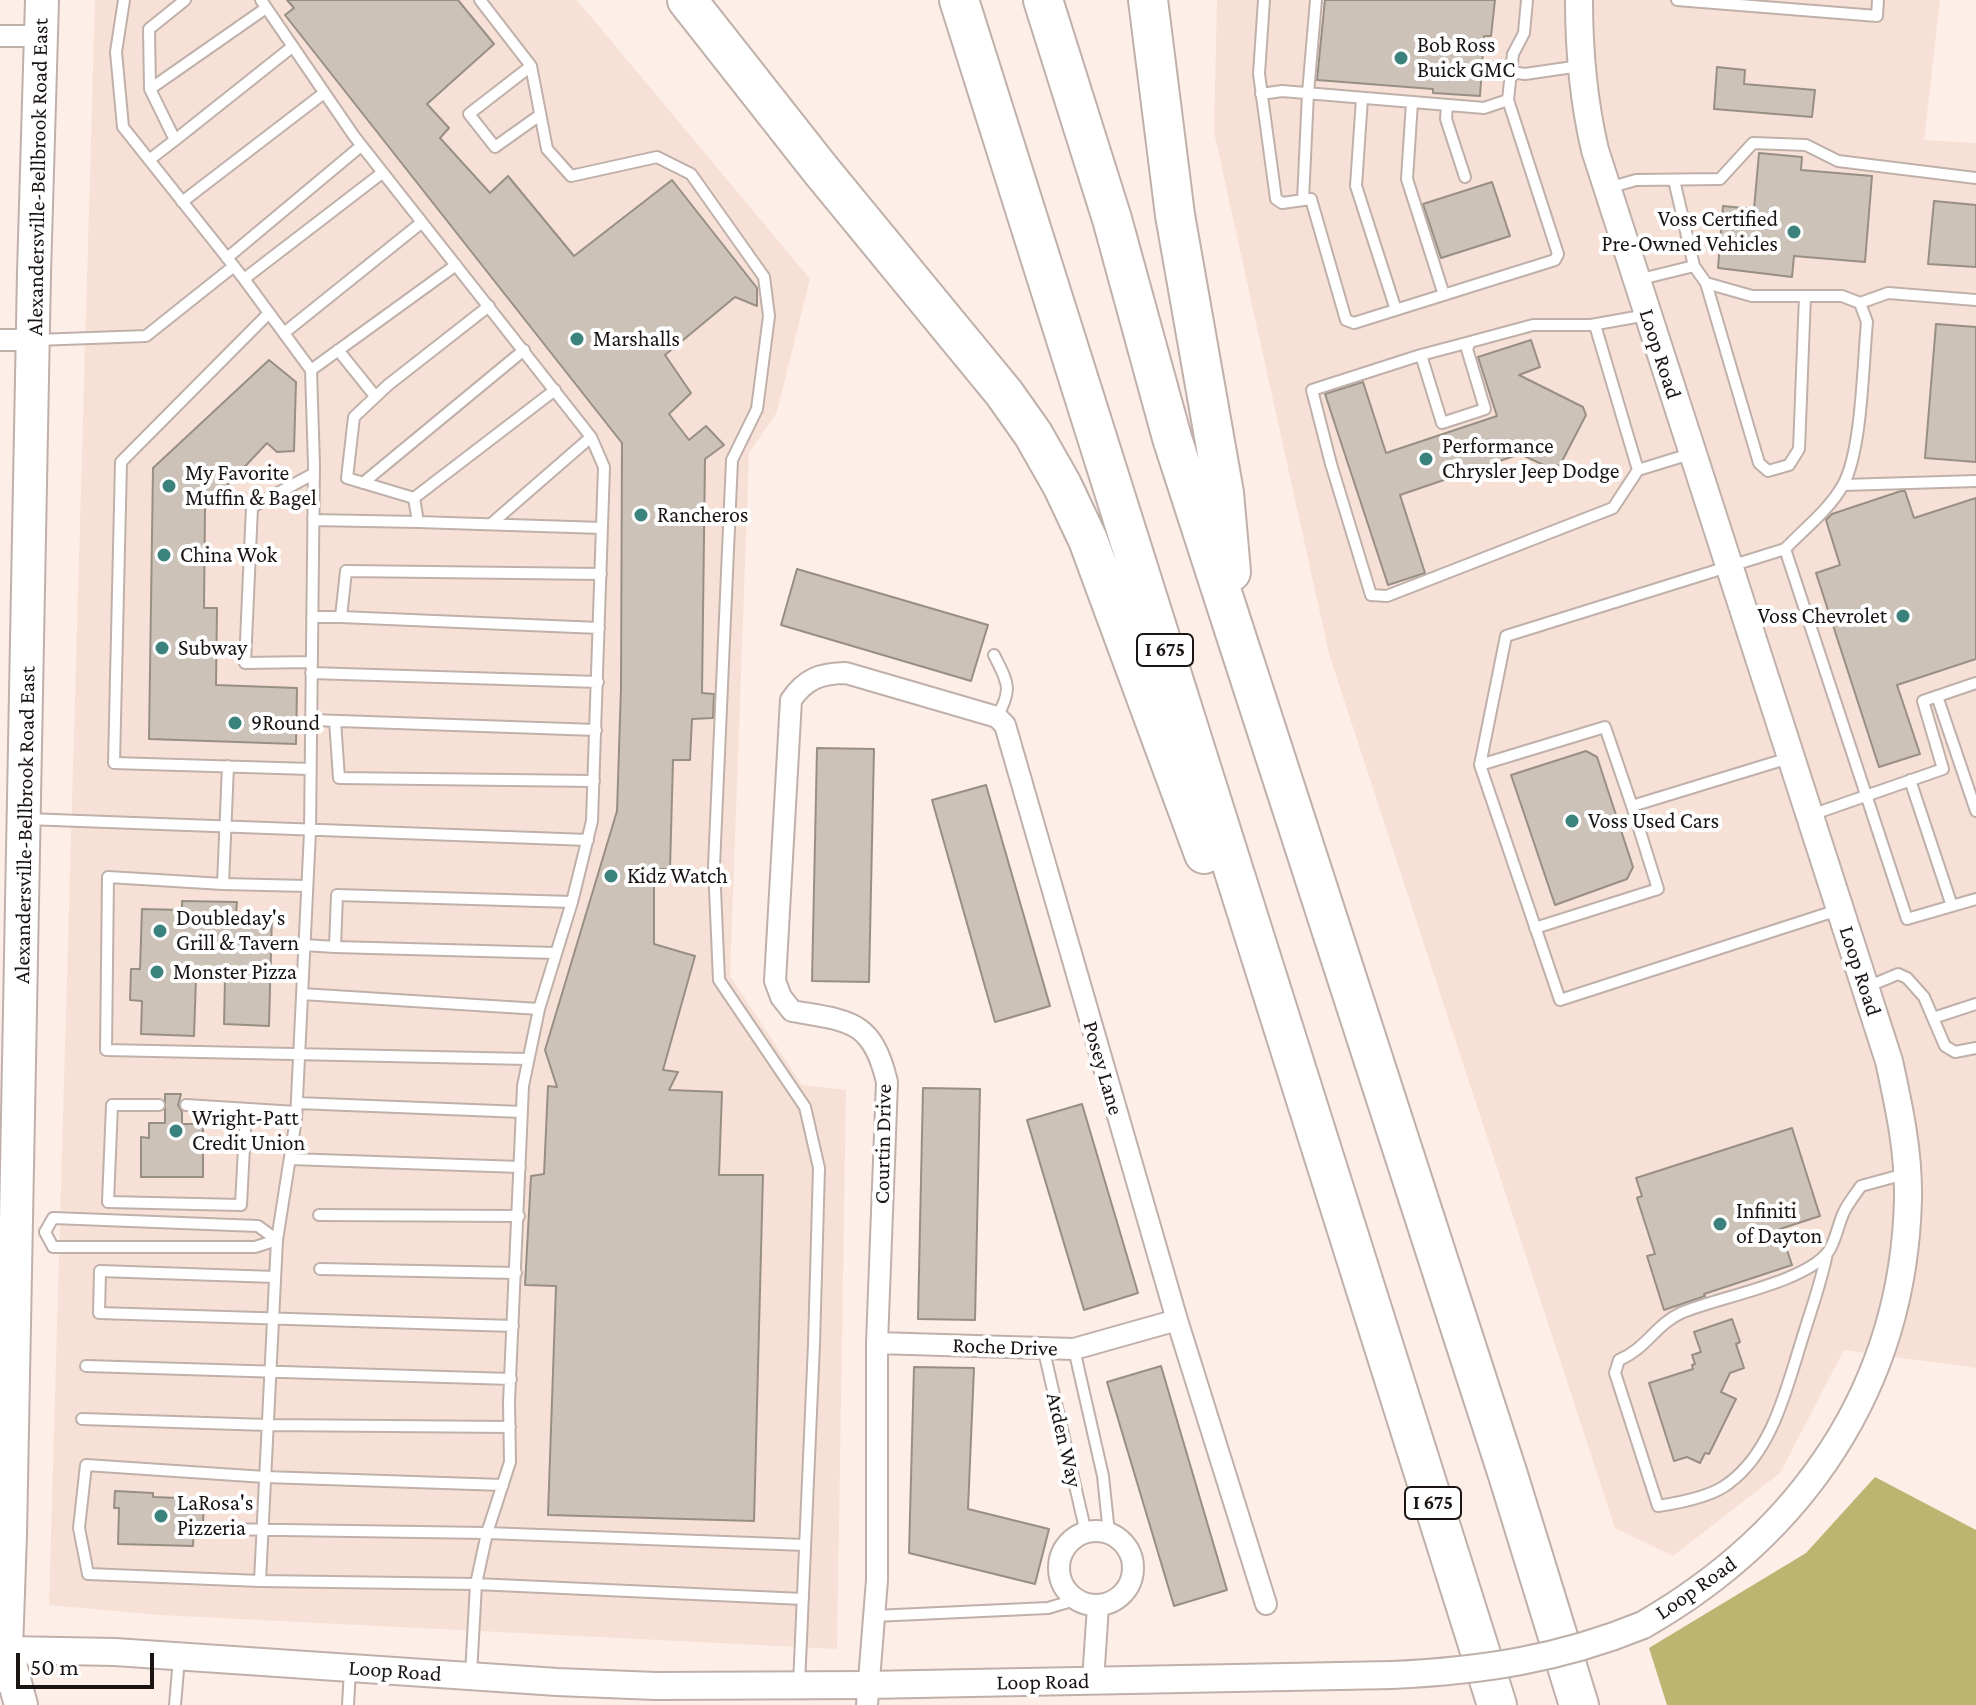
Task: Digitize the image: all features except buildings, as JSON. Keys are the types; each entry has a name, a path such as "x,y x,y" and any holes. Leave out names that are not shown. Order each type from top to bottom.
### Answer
{"highway":[{"path":"687,0 820,169 1004,393 1033,434 1062,485 1088,540 1370,1302"},
{"name":"I 675","path":"959,0 1497,1705"},
{"path":"1043,0 1112,219 1172,438 1508,1475 1579,1705"},
{"path":"1148,0 1175,215 1224,493 1238,643"}],"main road":[{"name":"Alexandersville-Bellbrook Road East","path":"21,1705 3,1663 5,1533 21,1233 25,819 42,0"}],"street":[{"name":"Loop Road","path":"3,1663 115,1652 655,1691 799,1685 867,1695 1093,1681 1449,1673 1558,1655 1643,1625 1712,1581 1779,1521 1834,1449 1861,1399 1888,1328 1905,1241 1907,1174 1901,1117 1892,1075 1840,909 1606,189 1583,98 1579,0"},
{"path":"0,36 41,36"},
{"path":"0,340 34,340"},
{"name":"Courtin Drive","path":"867,1695 877,1580 877,1343 887,1082 881,1056 864,1031 847,1020 792,1011 781,997 775,981 791,700 799,687 811,679 827,673 846,673 997,717"},
{"name":"Posey Lane","path":"997,717 1005,725 1177,1320 1266,1604"},
{"name":"Roche Drive","path":"877,1343 1074,1349 1177,1320"},
{"path":"1086,1533 1109,1533 1129,1549 1134,1574 1129,1586 1121,1597 1110,1603 1098,1606 1075,1600 1061,1581 1061,1557 1066,1546 1086,1533"},
{"path":"1093,1681 1098,1606"}],"lane":[{"path":"124,0 116,52 123,127 244,279 311,370 310,832 296,1108 277,1240 260,1581"},
{"path":"175,140 150,89 149,29 185,0"},
{"path":"480,0 531,66 547,149 571,176 657,157 691,174 764,277 769,316 757,409 732,460 715,880 719,980 805,1107 819,1168 799,1685"},
{"path":"1264,0 1259,74 1276,199 1282,203 1311,199 1346,320 1354,323 1555,260 1558,254 1508,100 1513,54 1524,33 1527,0"},
{"path":"1303,200 1316,0"},
{"path":"1677,0 1877,16 1878,0"},
{"path":"150,89 264,4 361,146 591,437 604,467 592,821 572,902 539,1009 523,1086 510,1462 487,1533 476,1584 471,1676"},
{"path":"149,160 292,47"},
{"path":"531,66 469,114 495,147 540,115"},
{"path":"1511,72 1525,74 1580,66"},
{"path":"1261,94 1282,91 1484,108 1508,100"},
{"path":"182,202 324,93"},
{"path":"1362,98 1356,186 1396,310"},
{"path":"1412,102 1407,179 1444,295"},
{"path":"1447,105 1446,119 1465,177"},
{"path":"1606,189 1636,180 1720,179 1753,143 1806,145 1838,161 1976,178"},
{"path":"34,340 146,336 361,146"},
{"path":"244,279 382,173"},
{"path":"1674,180 1694,266 1706,283 1759,463 1768,471 1789,465 1799,449 1805,296"},
{"path":"284,333 421,223"},
{"path":"311,370 456,265"},
{"path":"1635,280 1694,266"},
{"path":"1706,283 1752,296 1842,296 1860,303 1888,293 1976,300"},
{"path":"1840,909 1560,1000 1480,765 1506,636 1785,549 1824,510 1843,485 1854,458 1867,322 1860,303"},
{"path":"414,498 347,478 354,417 375,396 489,306"},
{"path":"269,313 121,462 114,763 310,769"},
{"path":"1647,315 1595,325 1533,325 1421,355 1312,390 1371,595 1387,596 1613,508 1638,470 1692,454"},
{"path":"1595,325 1638,470"},
{"path":"1421,355 1442,423 1485,409 1467,349 1470,342"},
{"path":"338,350 375,396"},
{"path":"363,483 524,350"},
{"path":"414,498 555,390"},
{"path":"491,524 591,437"},
{"path":"313,474 252,507 245,663 598,682"},
{"path":"1843,485 1976,481"},
{"path":"414,498 418,522"},
{"path":"313,520 602,528"},
{"path":"1785,549 1907,919 1976,899"},
{"path":"341,617 346,571 601,574"},
{"path":"312,617 599,628"},
{"path":"994,655 1007,681 1007,699 997,717"},
{"path":"1810,816 1943,769 1923,701 1976,683"},
{"path":"1937,696 1976,811"},
{"path":"311,720 596,730"},
{"path":"335,721 339,778 594,781"},
{"path":"1480,765 1605,727 1632,806 1658,889 1535,928"},
{"path":"1632,806 1791,757"},
{"path":"223,884 228,766"},
{"path":"1910,780 1952,906"},
{"path":"25,819 588,840"},
{"path":"307,886 108,877 106,1050 528,1059"},
{"path":"335,947 337,895 572,902"},
{"path":"304,945 556,953"},
{"path":"1865,988 1898,974 1907,978 1924,997 1945,1046 1955,1052 1976,1048"},
{"path":"302,994 539,1009"},
{"path":"1933,1018 1976,1004"},
{"path":"159,1105 112,1105 108,1202 241,1205 246,1109"},
{"path":"186,1105 246,1109 522,1112"},
{"path":"290,1159 520,1167"},
{"path":"1827,1253 1797,1275 1682,1312 1661,1323 1653,1337 1633,1355 1619,1360 1615,1373 1658,1506 1682,1502 1728,1484 1757,1453 1784,1399 1822,1280 1827,1253 1845,1210 1861,1186 1907,1174"},
{"path":"319,1215 519,1216"},
{"path":"21,1233 53,1218 258,1226 277,1240"},
{"path":"21,1233 53,1247 255,1247 277,1240"},
{"path":"320,1269 516,1273"},
{"path":"275,1277 100,1271 99,1313 513,1326"},
{"name":"Arden Way","path":"1043,1347 1086,1533"},
{"path":"1074,1349 1103,1476 1109,1533"},
{"path":"86,1366 511,1379"},
{"path":"82,1419 268,1425 510,1427"},
{"path":"503,1485 265,1477 86,1465 79,1528 88,1574 260,1581 476,1584 803,1599"},
{"path":"215,1529 487,1533 805,1545"},
{"path":"874,1616 1048,1608 1075,1600"},
{"path":"175,1705 179,1656"},
{"path":"348,1705 350,1668"}],"shaded area":[{"path":"95,0 577,0 810,279 777,412 749,453 730,976 802,1085 846,1090 837,1649 160,1615 49,1605"},
{"path":"1217,0 1940,0 1924,140 1976,143 1976,1368 1844,1350 1780,1473 1673,1556 1615,1528 1329,654 1214,132"},
{"path":"1875,1477 1976,1530 1976,1705 1667,1705 1649,1648 1806,1553"}],"place":[{"name":"Bob Ross Buick GMC","path":"1401,58"},
{"name":"Voss Certified Pre-Owned Vehicles","path":"1794,232"},
{"name":"Marshalls","path":"577,339"},
{"name":"Performance Chrysler Jeep Dodge","path":"1426,459"},
{"name":"My Favorite Muffin & Bagel","path":"169,486"},
{"name":"Rancheros","path":"641,515"},
{"name":"China Wok","path":"164,555"},
{"name":"Voss Chevrolet","path":"1903,616"},
{"name":"Subway","path":"162,648"},
{"name":"9Round","path":"235,723"},
{"name":"Voss Used Cars","path":"1572,821"},
{"name":"Kidz Watch","path":"611,876"},
{"name":"Doubleday's Grill & Tavern","path":"160,931"},
{"name":"Monster Pizza","path":"157,972"},
{"name":"Wright-Patt Credit Union","path":"176,1131"},
{"name":"Infiniti of Dayton","path":"1720,1224"},
{"name":"LaRosa's Pizzeria","path":"161,1516"}]}
